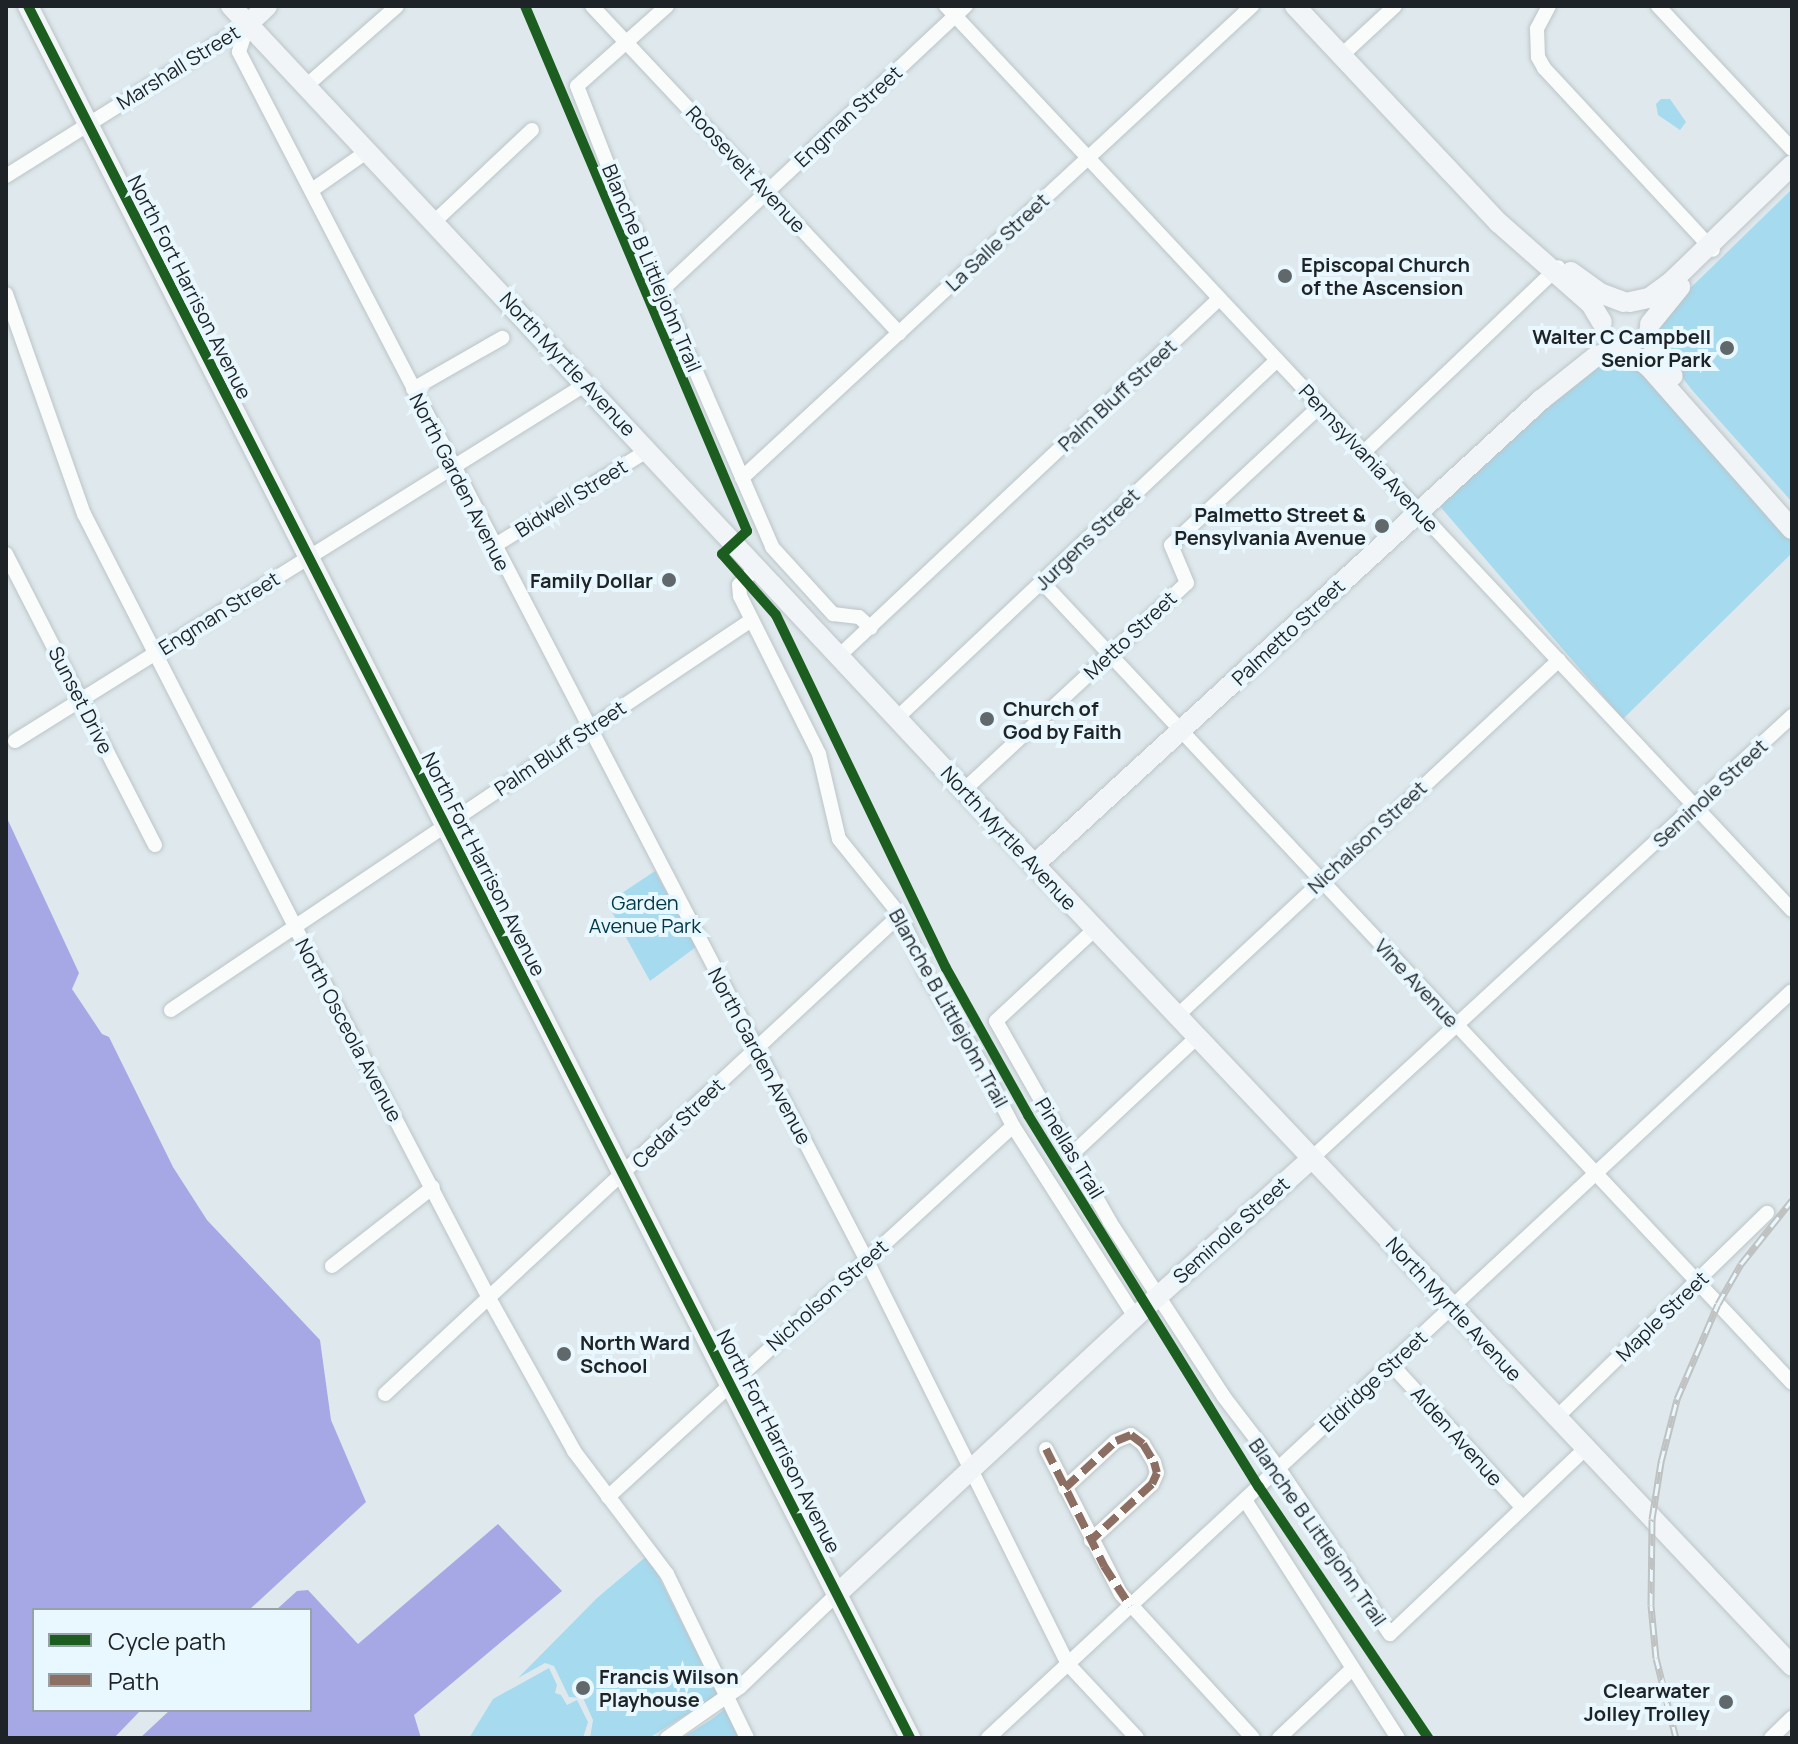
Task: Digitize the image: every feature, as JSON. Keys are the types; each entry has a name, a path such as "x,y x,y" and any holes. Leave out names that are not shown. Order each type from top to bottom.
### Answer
{"street":[{"name":"North Fort Harrison Avenue","path":"28,6 910,1738"},
{"name":"North Myrtle Avenue","path":"231,6 1034,865 1792,1666"},
{"name":"Marshall Street","path":"6,176 248,24 267,6"},
{"path":"306,86 397,6"},
{"name":"Roosevelt Avenue","path":"592,6 899,333"},
{"path":"627,43 667,6"},
{"name":"La Salle Street","path":"742,478 1252,6"},
{"path":"1295,6 1346,52 1509,217 1591,304 1605,338 1649,367 1792,529"},
{"path":"1310,6 1346,52"},
{"path":"1346,52 1395,6"},
{"path":"1549,6 1537,29 1538,57 1544,68 1711,248"},
{"path":"1658,6 1792,149"},
{"name":"Pennsylvania Avenue","path":"956,9 1219,299 1792,910"},
{"name":"Engman Street","path":"660,292 956,9"},
{"name":"North Garden Avenue","path":"248,24 239,52 866,1259 1068,1664 1137,1738"},
{"name":"Blanche B Littlejohn Trail","path":"627,43 577,86 660,292 772,547 833,614 859,617 871,628"},
{"path":"435,221 532,130"},
{"path":"312,190 368,151"},
{"path":"1622,349 1641,345 1650,327 1711,248 1792,165"},
{"path":"1602,326 1609,309 1657,293 1792,178"},
{"path":"1556,268 1600,293 1644,310 1657,355 1687,395 1792,511"},
{"path":"1364,452 1556,268"},
{"name":"North Osceola Avenue","path":"6,294 84,514 295,927 489,1298 574,1451 667,1574 747,1738"},
{"name":"Palm Bluff Street","path":"840,655 1219,299"},
{"name":"Palmetto Street","path":"1541,400 1602,326"},
{"path":"413,389 502,338"},
{"name":"Palmetto Street","path":"1034,865 1541,400 1595,357 1622,349"},
{"name":"Jurgens Street","path":"897,718 1277,360"},
{"name":"Engman Street","path":"15,741 586,384"},
{"name":"Metto Street","path":"964,790 1187,583 1171,545 1320,406"},
{"name":"Bidwell Street","path":"494,546 648,450"},
{"name":"Sunset Drive","path":"6,554 155,845"},
{"name":"Blanche B Littlejohn Trail","path":"757,567 739,585 750,621 819,754 839,839 900,915 926,973 980,1062 1013,1126 1135,1317"},
{"name":"Vine Avenue","path":"1042,582 1792,1383"},
{"name":"Palm Bluff Street","path":"171,1010 750,621"},
{"name":"Nichalson Street","path":"1177,1016 1559,660"},
{"name":"Seminole Street","path":"667,1738 727,1698 969,1469 1458,1026 1792,716"},
{"name":"Cedar Street","path":"385,1394 900,915"},
{"name":"Blanche B Littlejohn Trail","path":"1095,929 996,1021 1110,1222 1239,1419 1279,1469 1390,1634 1523,1508"},
{"name":"Eldridge Street","path":"988,1738 1792,991"},
{"path":"1071,1155 1197,1037"},
{"name":"Nicholson Street","path":"608,1497 1013,1126"},
{"path":"332,1266 397,1212 433,1187"},
{"name":"Maple Street","path":"1557,1417 1767,1213"},
{"name":"Alden Avenue","path":"1391,1364 1523,1508"},
{"path":"1065,1488 1116,1441 1131,1435 1143,1444 1154,1462 1157,1473 1152,1484 1091,1540"},
{"path":"1523,1508 1586,1448"},
{"path":"1046,1449 1091,1540 1130,1606 1253,1738"},
{"name":"Blanche B Littlejohn Trail","path":"1245,1500 1398,1738"},
{"path":"1279,1738 1352,1669"},
{"path":"1771,1738 1792,1718"}],"green space":[{"path":"1661,99 1670,99 1686,122 1680,130 1658,115 1656,104"},
{"name":"Walter C Campbell Senior Park","path":"1792,189 1792,502 1692,390 1664,353 1658,330 1674,304"},
{"path":"1617,356 1639,366 1792,539 1792,553 1623,719 1438,504 1546,405 1594,366"},
{"name":"Garden Avenue Park","path":"655,871 696,947 650,981 607,903"},
{"path":"648,1555 718,1695 649,1738 590,1738 593,1720 583,1698 569,1697 554,1666 545,1663 518,1678 597,1598"},
{"path":"549,1668 557,1685 555,1693 561,1695 567,1705 577,1700 588,1722 583,1738 469,1738 493,1699"},
{"path":"725,1709 739,1738 682,1738 709,1721"}],"water":[{"path":"6,816 79,973 72,989 102,1034 109,1037 173,1167 207,1220 320,1340 331,1420 366,1502 251,1608 32,1608 32,1712 139,1712 114,1738 6,1738"},
{"path":"498,1524 562,1591 414,1715 421,1738 140,1738 168,1712 312,1712 312,1608 278,1608 297,1591 308,1590 358,1644"}],"railway":[{"path":"1676,1738 1656,1658 1651,1605 1652,1519 1661,1462 1677,1399 1718,1304 1741,1264 1792,1200"}],"marked path":[{"path":"1065,1488 1116,1441 1131,1435 1143,1444 1154,1462 1157,1473 1152,1484 1091,1540"},
{"path":"1046,1449 1104,1566 1130,1606"}],"cycle path":[{"path":"28,6 910,1738"},
{"name":"Pinellas Trail","path":"525,6 747,531 722,554 776,615 946,968 1028,1115 1259,1487 1428,1738"}],"place":[{"name":"Episcopal Church of the Ascension","path":"1285,276"},
{"name":"Walter C Campbell Senior Park","path":"1727,348"},
{"name":"Palmetto Street & Pensylvania Avenue","path":"1382,526"},
{"name":"Family Dollar","path":"669,580"},
{"name":"Church of God by Faith","path":"987,719"},
{"name":"North Ward School","path":"564,1354"},
{"name":"Francis Wilson Playhouse","path":"583,1688"},
{"name":"Clearwater Jolley Trolley","path":"1726,1702"}]}
